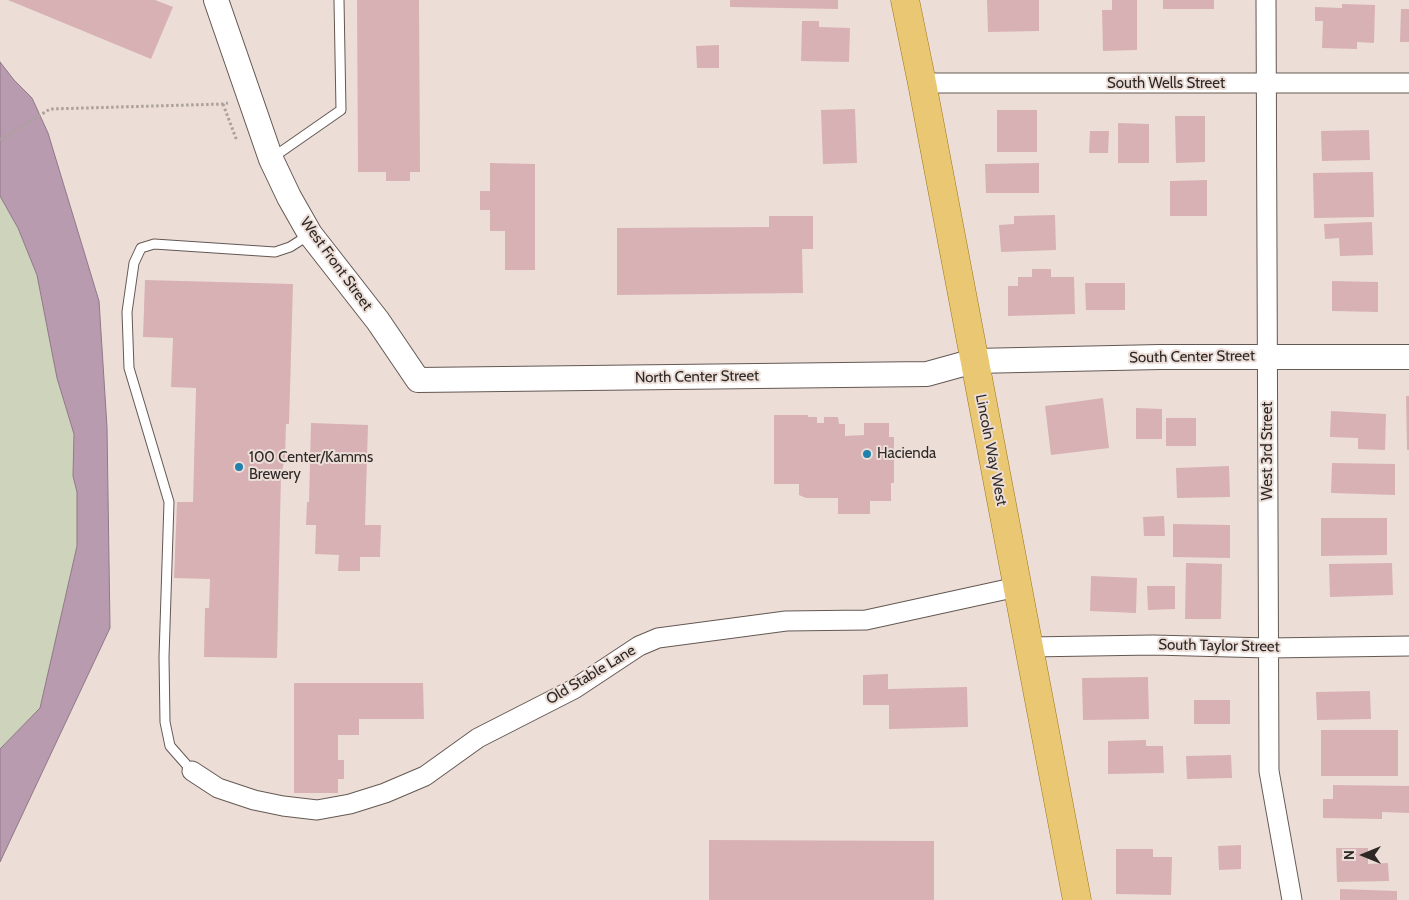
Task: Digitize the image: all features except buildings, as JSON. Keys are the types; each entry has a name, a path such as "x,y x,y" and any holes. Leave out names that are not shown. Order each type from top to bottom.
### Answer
{"main road":[{"name":"Lincoln Way West","path":"905,0 1077,900"}],"street":[{"name":"West Front Street","path":"216,0 271,159 289,197 310,234 378,321 418,380"},
{"name":"West 3rd Street","path":"1266,0 1269,771 1292,900"},
{"name":"South Wells Street","path":"922,83 1409,83"},
{"name":"South Center Street","path":"974,361 1409,357"},
{"name":"North Center Street","path":"418,380 927,374 974,361"},
{"name":"Old Stable Lane","path":"192,771 218,788 261,802 317,810 350,804 385,793 425,776 478,738 574,689 639,646 658,638 786,621 866,620 1017,586"},
{"name":"South Taylor Street","path":"1029,647 1153,645 1268,648 1409,646"}],"lane":[{"path":"271,159 341,110 339,0"},
{"path":"192,771 170,746 165,722 164,658 169,502 129,368 127,312 134,263 141,248 154,244 275,252 290,248 310,234"}],"path":[{"path":"0,140 50,109 223,104 237,141"}],"green space":[{"path":"0,196 18,228 37,275 57,378 74,434 73,476 77,492 77,546 40,708 0,749"}],"shaded area":[{"path":"0,62 32,98 48,133 99,301 107,427 110,628 0,862 0,749 40,708 77,546 77,492 73,476 74,434 57,378 37,275 18,228 0,196"}],"place":[{"name":"Hacienda","path":"867,454"},
{"name":"100 Center/Kamms Brewery","path":"239,467"}]}
